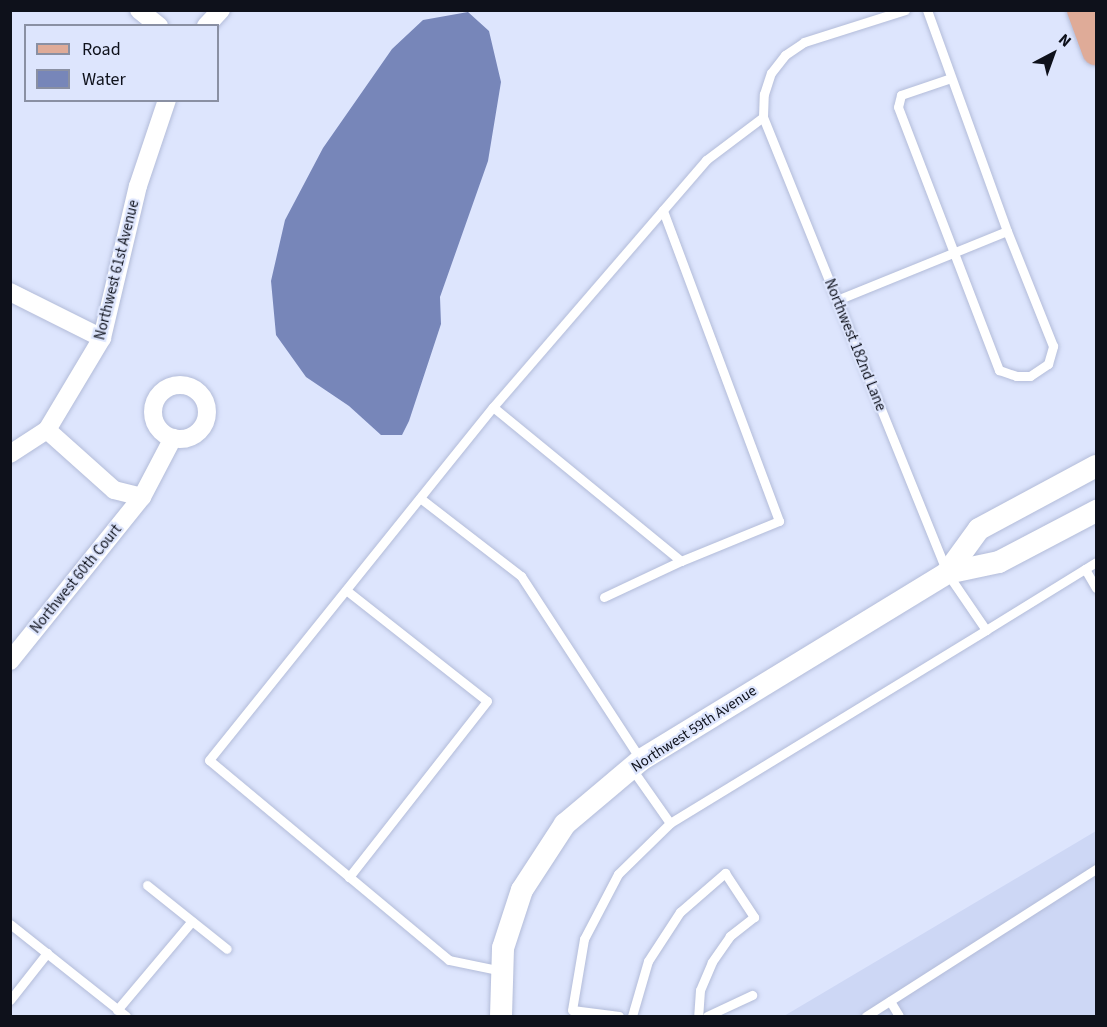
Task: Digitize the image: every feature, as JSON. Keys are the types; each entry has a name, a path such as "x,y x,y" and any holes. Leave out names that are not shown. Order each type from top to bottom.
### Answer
{"main road":[{"path":"1081,10 1096,51"}],"street":[{"path":"139,10 156,24"},
{"path":"208,24 221,10"},
{"name":"Northwest 61st Avenue","path":"47,430 102,338 138,186 166,102"},
{"path":"10,292 102,338"},
{"path":"10,454 47,430 114,490 142,497"},
{"name":"Northwest 60th Court","path":"10,661 142,497 173,438"},
{"name":"Northwest 59th Avenue","path":"947,573 979,529 1096,466"},
{"name":"Northwest 59th Avenue","path":"501,1017 503,948 522,890 565,824 636,764 947,573 999,562 1096,511"}],"lane":[{"path":"502,971 449,960 209,760 493,407 706,160 763,117 764,94 771,73 786,55 804,42 905,10"},
{"path":"927,10 1007,231 1053,346 1048,364 1030,376 1016,376 999,370 952,254 898,107 901,95 951,78"},
{"name":"Northwest 182nd Lane","path":"763,117 947,573 986,630"},
{"path":"604,597 681,561 779,521 663,210"},
{"path":"837,300 1007,231"},
{"path":"493,407 681,561"},
{"path":"420,498 521,576 670,822"},
{"path":"620,1017 572,1010 584,939 618,874 670,822 1096,562"},
{"path":"1085,569 1096,588"},
{"path":"346,590 487,701 349,877"},
{"path":"866,1017 1096,869"},
{"path":"632,1017 648,961 680,912 725,873 754,917 730,936 712,962 700,990 698,1017"},
{"path":"147,885 227,950"},
{"path":"117,1010 192,921"},
{"path":"10,924 126,1017"},
{"path":"10,1000 47,953"},
{"path":"707,1017 752,995"},
{"path":"890,1001 899,1017"}],"shaded area":[{"path":"1096,831 1096,1016 784,1016"}],"water":[{"path":"468,12 489,31 501,82 488,161 440,297 441,324 409,421 402,435 381,435 349,406 306,377 276,335 271,281 285,220 323,148 392,49 423,20"}]}
